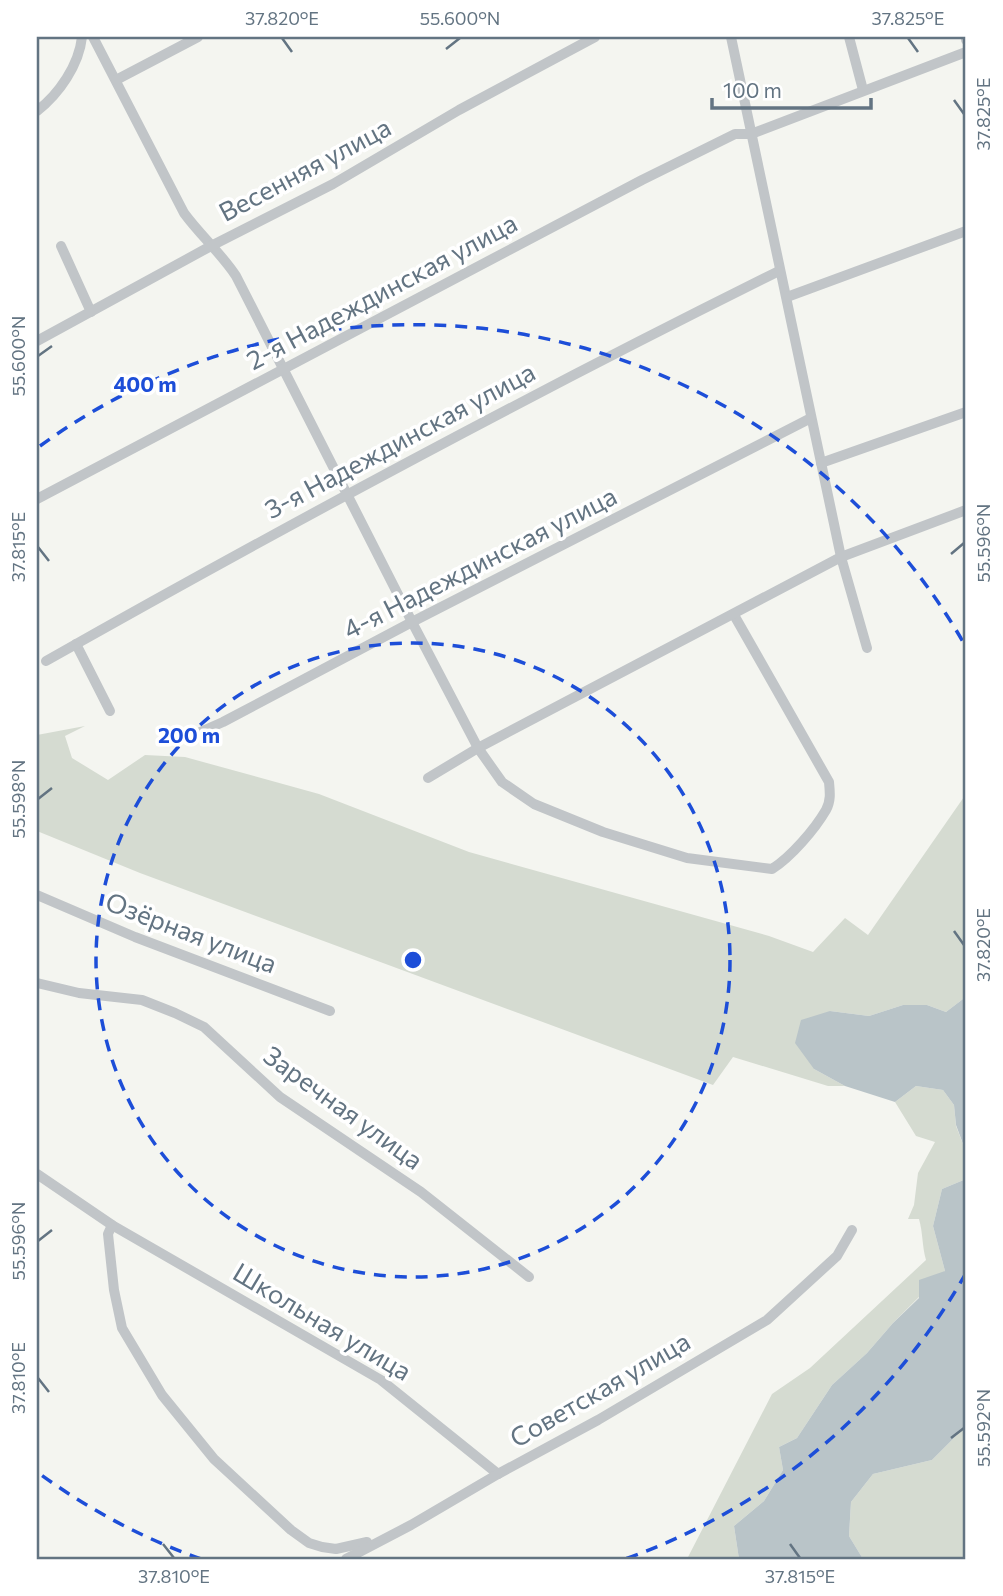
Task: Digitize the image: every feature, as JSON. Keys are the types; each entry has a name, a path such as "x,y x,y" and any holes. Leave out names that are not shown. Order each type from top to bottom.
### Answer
{"street":[{"path":"38,110 58,89 76,60 82,37"},
{"path":"93,37 184,214 236,275 478,748 502,782 534,804 603,832 669,853 772,869 788,859 826,809 831,796 829,782 734,615"},
{"path":"116,80 198,37"},
{"name":"Весенняя улица","path":"37,341 211,246 333,184 459,110 595,37"},
{"path":"731,37 841,557 867,648"},
{"path":"849,37 863,90"},
{"name":"2-я Надеждинская улица","path":"37,499 642,180 735,134 751,134 966,52"},
{"path":"787,297 966,230"},
{"path":"61,246 91,312"},
{"name":"3-я Надеждинская улица","path":"46,661 222,561 656,332 779,271"},
{"path":"821,463 966,412"},
{"name":"4-я Надеждинская улица","path":"169,739 190,737 223,722 811,418"},
{"path":"428,778 478,748 841,557 966,510"},
{"path":"76,644 110,711"},
{"name":"Озёрная улица","path":"37,895 135,937 330,1011"},
{"name":"Заречная улица","path":"37,983 79,993 142,1000 204,1027 280,1097 421,1192 529,1277"},
{"name":"Школьная улица","path":"37,1174 112,1225 381,1380 498,1474"},
{"path":"112,1225 108,1234 109,1245 122,1328 157,1387 214,1459 291,1530 309,1543 336,1549 356,1546 411,1525"},
{"name":"Советская улица","path":"346,1559 598,1420 766,1320 838,1256 852,1230"}],"shaded area":[{"path":"85,726 65,736 72,758 108,780 145,755 185,757 319,794 469,852 769,936 813,952 845,918 868,935 966,794 966,983 963,999 946,1012 927,1005 903,1005 869,1016 830,1011 814,1069 845,1086 828,1086 733,1057 713,1085 140,873 37,831 37,735"},
{"path":"966,984 966,1152 956,1125 954,1105 943,1090 916,1086 895,1102 845,1086 814,1069 795,1043 801,1020 830,1011 869,1016 903,1005 927,1005 946,1012 963,999"},
{"path":"916,1086 943,1090 954,1105 956,1126 966,1152 966,1179 942,1189 933,1226 945,1271 867,1353 832,1385 797,1438 779,1447 783,1470 764,1501 734,1526 739,1559 687,1559 772,1394 810,1368 926,1260 919,1219 908,1219 914,1205 918,1173 935,1142 916,1136 895,1102"},
{"path":"966,1179 966,1426 932,1460 873,1474 851,1502 849,1536 863,1559 739,1559 734,1526 764,1501 783,1470 779,1447 797,1438 832,1385 867,1353 919,1298 919,1280 945,1271 933,1226 942,1189"},
{"path":"966,1426 966,1559 863,1559 849,1536 851,1502 873,1474 932,1460"}]}
